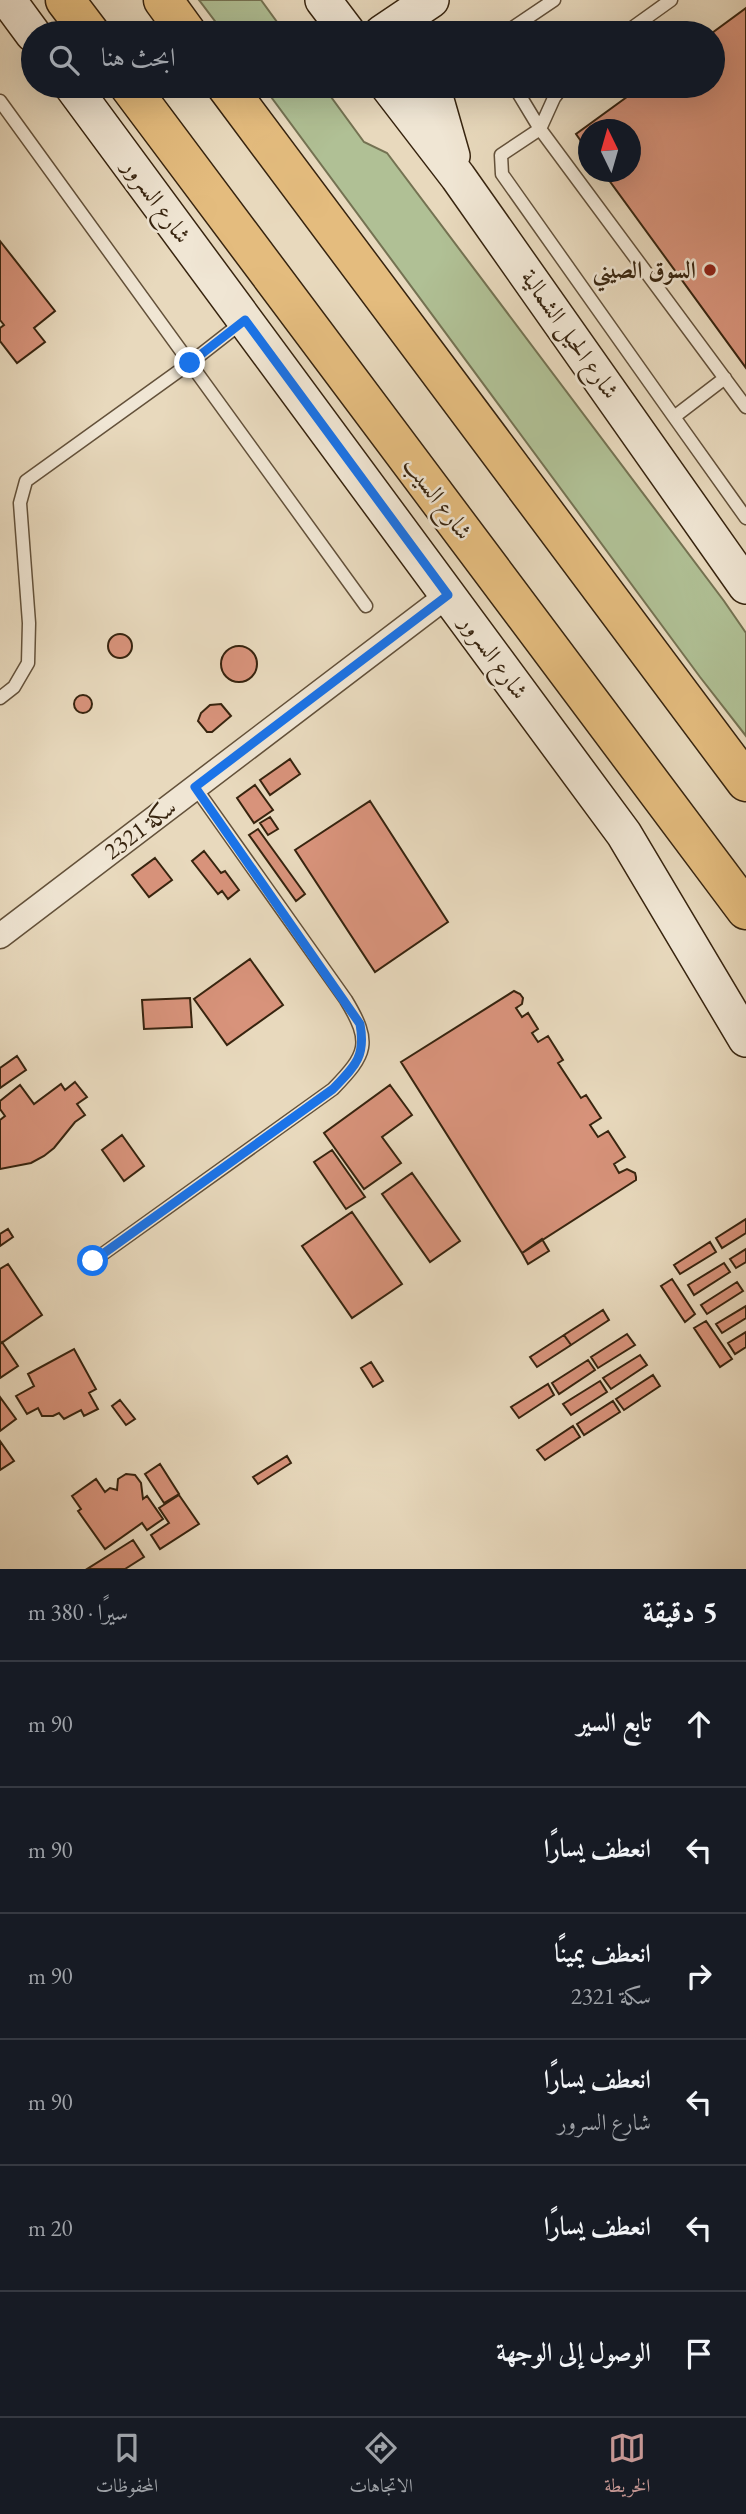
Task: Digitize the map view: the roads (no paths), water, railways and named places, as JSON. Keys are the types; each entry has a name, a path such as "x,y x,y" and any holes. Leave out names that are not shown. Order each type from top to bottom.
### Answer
{"highway":[{"path":"65,0 81,21"},
{"path":"163,0 178,21"},
{"name":"شارع السيب","path":"139,98 746,910"},
{"path":"235,98 746,782"}],"street":[{"path":"8,0 23,21"},
{"path":"323,0 339,21"},
{"path":"400,21 431,0"},
{"path":"435,21 448,0"},
{"name":"شارع السرور","path":"81,98 624,834 746,1039"},
{"name":"شارع الحيل الشمالية","path":"397,98 458,177 746,586"},
{"path":"435,98 458,177"},
{"name":"سكة 2321","path":"0,936 448,595"}],"lane":[{"path":"523,21 554,0"},
{"path":"642,21 671,0"},
{"path":"521,98 540,129 746,407"},
{"path":"554,98 540,129 501,155 502,174 746,518"},
{"path":"0,101 366,606"},
{"path":"0,698 14,687 28,663 29,623 20,503 26,481 245,320"},
{"path":"674,417 725,379"},
{"path":"93,1261 333,1089 355,1066 364,1045 360,1024 346,1000 195,787"}],"place":[{"name":"السوق الصيني","path":"710,270"}]}
